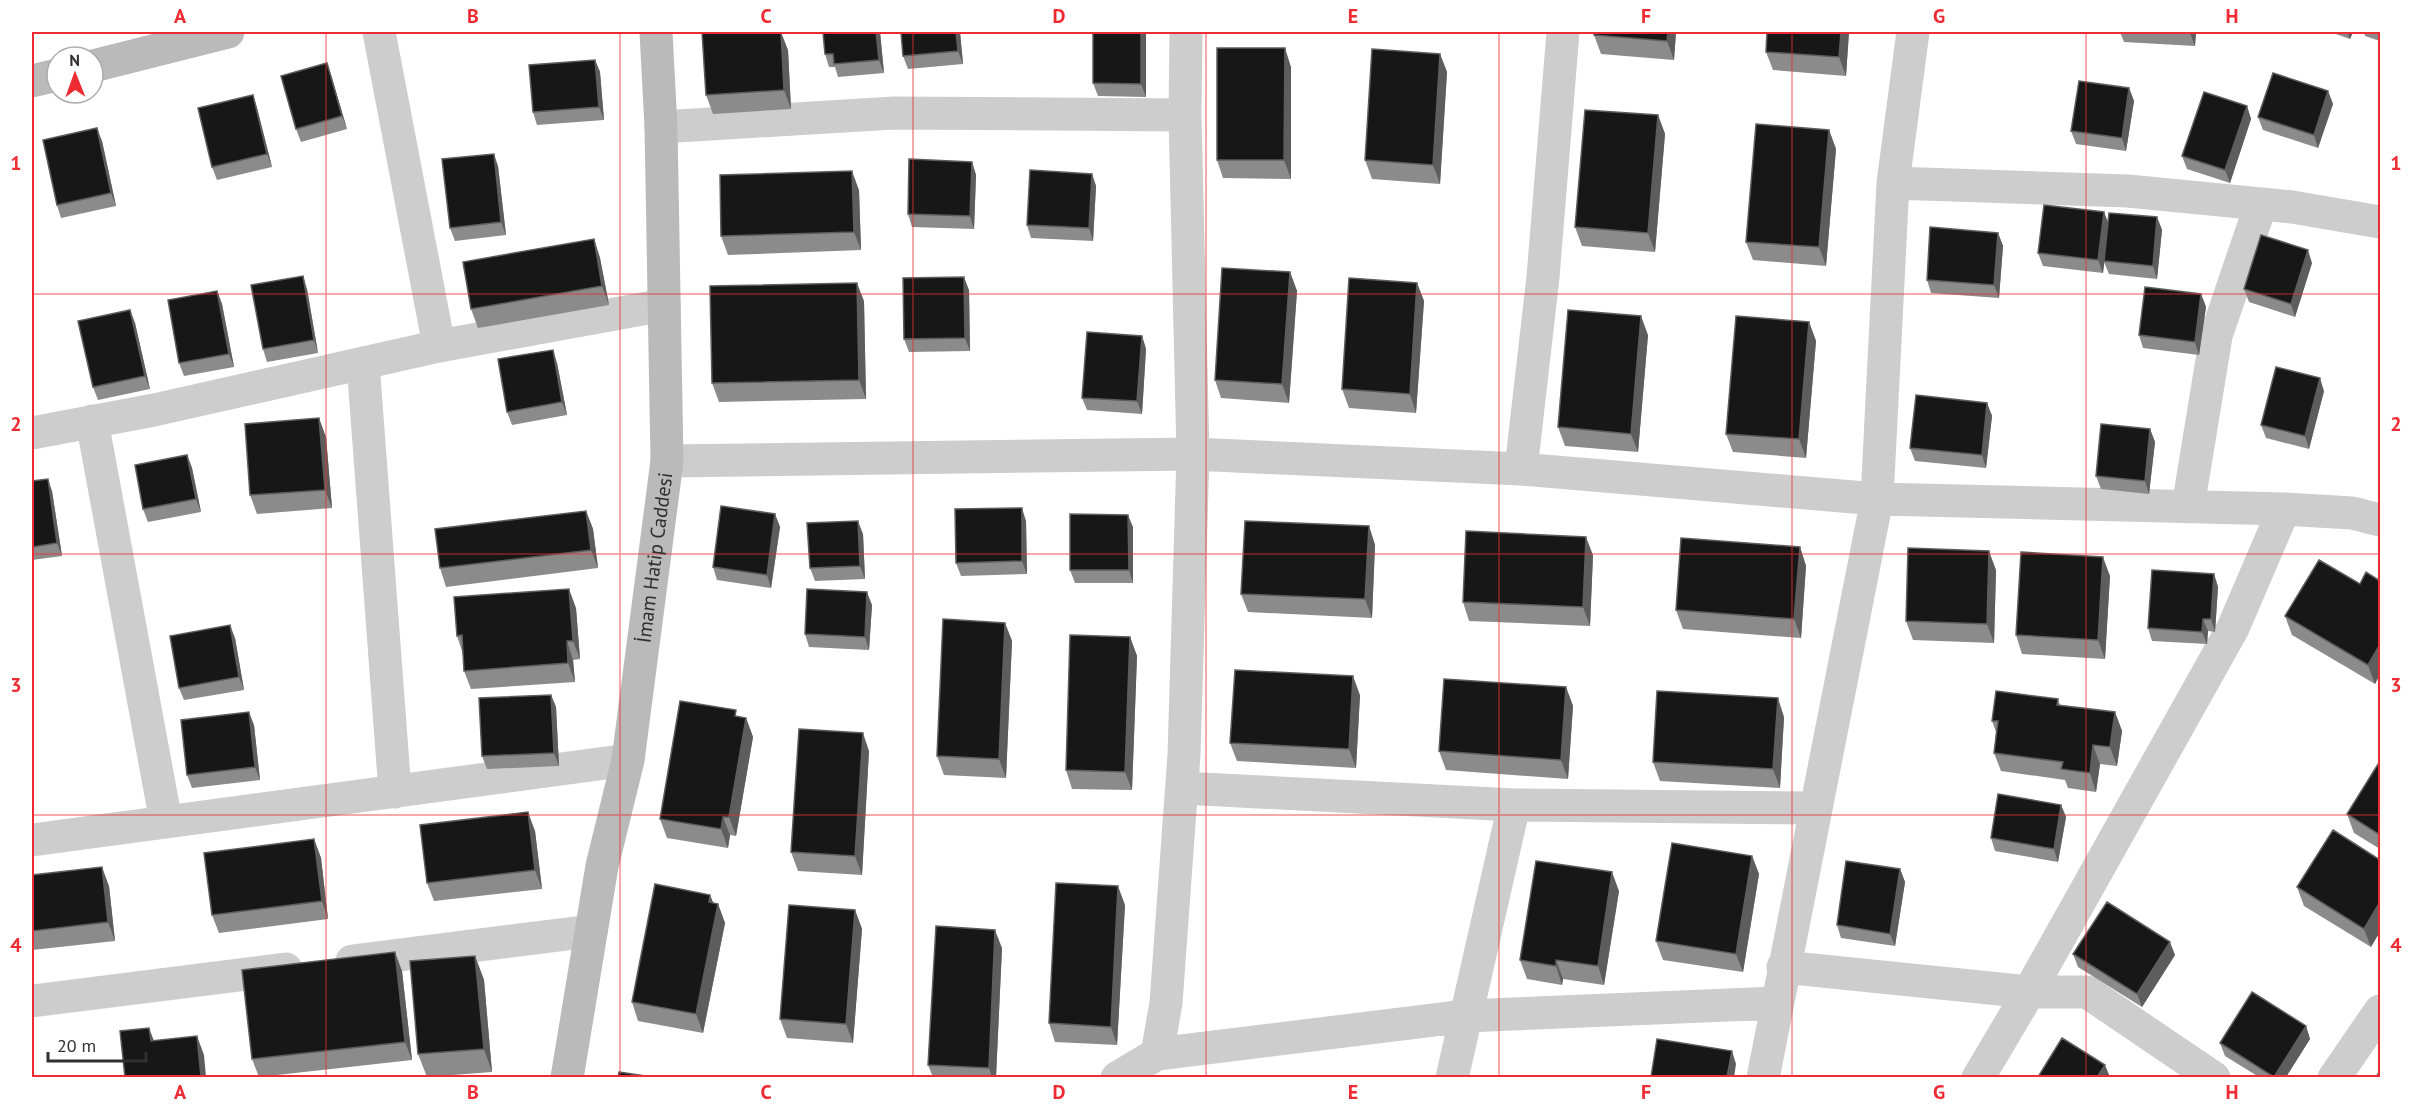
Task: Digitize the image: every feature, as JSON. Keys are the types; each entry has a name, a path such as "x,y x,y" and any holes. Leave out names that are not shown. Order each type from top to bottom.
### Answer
{"street":[{"path":"105,61 152,42 228,32"},
{"path":"379,32 439,346"},
{"name":"İmam Hatip Caddesi","path":"567,1077 602,866 628,760 667,461 661,127 656,32"},
{"path":"1157,1054 1166,1003 1182,788 1193,454 1185,115 1186,32"},
{"path":"1521,468 1543,277 1563,32"},
{"path":"1763,1077 1877,499 1893,183 1913,32"},
{"path":"661,127 894,113 1185,115"},
{"path":"1893,183 2128,191 2261,204 2380,222"},
{"path":"2188,507 2216,336 2261,204"},
{"path":"32,433 154,410 439,346 664,305"},
{"path":"363,363 395,792"},
{"path":"92,421 166,822"},
{"path":"667,461 1193,454 1521,468 1877,499 2284,509 2352,513 2380,520"},
{"path":"1978,1077 2029,992 2233,628 2284,509"},
{"path":"32,840 628,760"},
{"path":"1182,788 1514,805 1815,808"},
{"path":"1452,1077 1514,805"},
{"path":"32,1001 591,931"},
{"path":"1783,967 2029,992 2087,992 2214,1077"},
{"path":"1117,1077 1157,1054 1466,1016 1776,1003"},
{"path":"2334,1077 2380,1011"}],"building":[{"path":"702,32 781,32 784,90 706,95"},
{"path":"823,32 876,32 879,60 834,64 833,54 825,54"},
{"path":"901,32 956,32 958,51 903,56"},
{"path":"1093,32 1141,32 1141,84 1093,83"},
{"path":"1594,32 1668,32 1667,41 1594,35"},
{"path":"1767,32 1841,32 1839,57 1766,52"},
{"path":"1217,48 1285,48 1284,160 1217,160"},
{"path":"1372,49 1440,54 1433,165 1365,160"},
{"path":"595,60 599,107 533,112 529,65"},
{"path":"327,63 342,116 296,129 281,76"},
{"path":"2273,73 2328,91 2314,135 2258,117"},
{"path":"2079,81 2129,88 2122,138 2071,131"},
{"path":"2204,92 2247,106 2225,170 2182,156"},
{"path":"253,95 267,154 212,167 198,108"},
{"path":"1585,110 1658,115 1648,233 1575,227"},
{"path":"1756,124 1829,130 1819,247 1746,242"},
{"path":"97,128 111,193 57,205 43,140"},
{"path":"494,154 501,222 450,228 442,159"},
{"path":"909,159 972,162 970,216 908,214"},
{"path":"1030,170 1092,174 1089,228 1027,225"},
{"path":"852,171 854,232 721,236 720,175"},
{"path":"2044,205 2104,212 2098,260 2038,253"},
{"path":"2109,213 2157,217 2153,266 2104,261"},
{"path":"1930,227 1998,233 1994,285 1927,280"},
{"path":"2261,235 2308,250 2291,304 2244,289"},
{"path":"594,239 602,286 471,309 463,262"},
{"path":"1222,268 1290,272 1282,384 1215,380"},
{"path":"303,276 314,340 263,349 251,285"},
{"path":"964,277 965,338 904,339 903,278"},
{"path":"1349,278 1417,283 1410,394 1342,389"},
{"path":"857,283 859,380 712,383 710,286"},
{"path":"2145,287 2201,294 2195,342 2139,335"},
{"path":"217,291 229,354 179,363 168,300"},
{"path":"130,310 145,376 93,387 78,321"},
{"path":"1568,310 1641,316 1631,434 1558,427"},
{"path":"1736,316 1809,322 1799,439 1726,434"},
{"path":"1087,332 1142,336 1137,401 1082,398"},
{"path":"553,350 562,402 507,412 498,359"},
{"path":"2276,367 2320,378 2305,436 2261,425"},
{"path":"1916,395 1987,403 1982,455 1910,448"},
{"path":"319,418 325,490 250,495 245,424"},
{"path":"2101,424 2150,429 2145,481 2096,476"},
{"path":"187,455 196,499 143,509 135,465"},
{"path":"48,479 57,543 32,547 32,481"},
{"path":"721,506 775,514 767,575 713,567"},
{"path":"1022,508 1022,561 956,563 955,509"},
{"path":"586,511 591,550 440,568 435,529"},
{"path":"1070,514 1128,515 1129,570 1070,570"},
{"path":"858,521 860,566 810,568 807,523"},
{"path":"1245,521 1369,526 1365,599 1241,594"},
{"path":"1466,531 1586,537 1583,607 1463,602"},
{"path":"1681,538 1800,547 1794,619 1676,610"},
{"path":"1908,548 1989,551 1987,624 1906,621"},
{"path":"2021,552 2103,557 2098,640 2016,635"},
{"path":"2319,560 2360,584 2366,572 2380,581 2380,644 2368,665 2285,616"},
{"path":"2152,570 2214,574 2211,619 2203,619 2202,632 2148,628"},
{"path":"569,589 573,641 567,641 568,663 464,671 462,635 457,636 454,597"},
{"path":"807,589 867,592 865,637 805,634"},
{"path":"943,619 1005,623 999,759 937,756"},
{"path":"230,625 239,677 179,688 170,636"},
{"path":"1070,635 1130,637 1125,772 1066,770"},
{"path":"1235,670 1353,676 1349,749 1230,743"},
{"path":"1444,679 1566,687 1561,760 1439,751"},
{"path":"1657,691 1778,698 1773,769 1653,762"},
{"path":"1996,691 2058,699 2057,705 2115,712 2110,747 2093,745 2090,773 2061,769 2063,762 1994,753 1998,721 1992,721"},
{"path":"551,695 554,753 482,756 479,698"},
{"path":"680,701 736,710 735,716 746,718 729,817 723,817 721,829 660,819"},
{"path":"249,712 255,767 187,775 181,720"},
{"path":"799,729 863,733 855,856 791,852"},
{"path":"2380,761 2380,835 2347,814"},
{"path":"1998,794 2061,805 2054,849 1991,838"},
{"path":"528,812 535,870 427,883 420,825"},
{"path":"2333,830 2380,860 2380,902 2364,929 2297,887"},
{"path":"314,839 322,901 212,915 204,853"},
{"path":"1672,843 1752,856 1736,954 1656,941"},
{"path":"1536,861 1612,872 1598,966 1556,960 1556,966 1520,960"},
{"path":"1846,861 1900,869 1890,934 1837,925"},
{"path":"102,867 108,922 32,931 32,875"},
{"path":"1056,883 1118,886 1111,1027 1049,1023"},
{"path":"655,884 710,895 709,902 718,904 696,1014 632,1002"},
{"path":"2107,902 2170,942 2137,994 2073,954"},
{"path":"789,905 855,910 846,1024 780,1019"},
{"path":"936,926 995,930 989,1068 928,1065"},
{"path":"395,952 405,1042 252,1059 242,970"},
{"path":"475,956 484,1049 418,1054 410,961"},
{"path":"2252,992 2306,1026 2274,1077 2220,1043"},
{"path":"149,1028 151,1041 197,1036 201,1077 125,1077 120,1031"},
{"path":"2062,1038 2105,1065 2097,1077 2038,1077"},
{"path":"1657,1039 1732,1051 1727,1077 1651,1077"},
{"path":"619,1072 652,1077 618,1077"}]}
